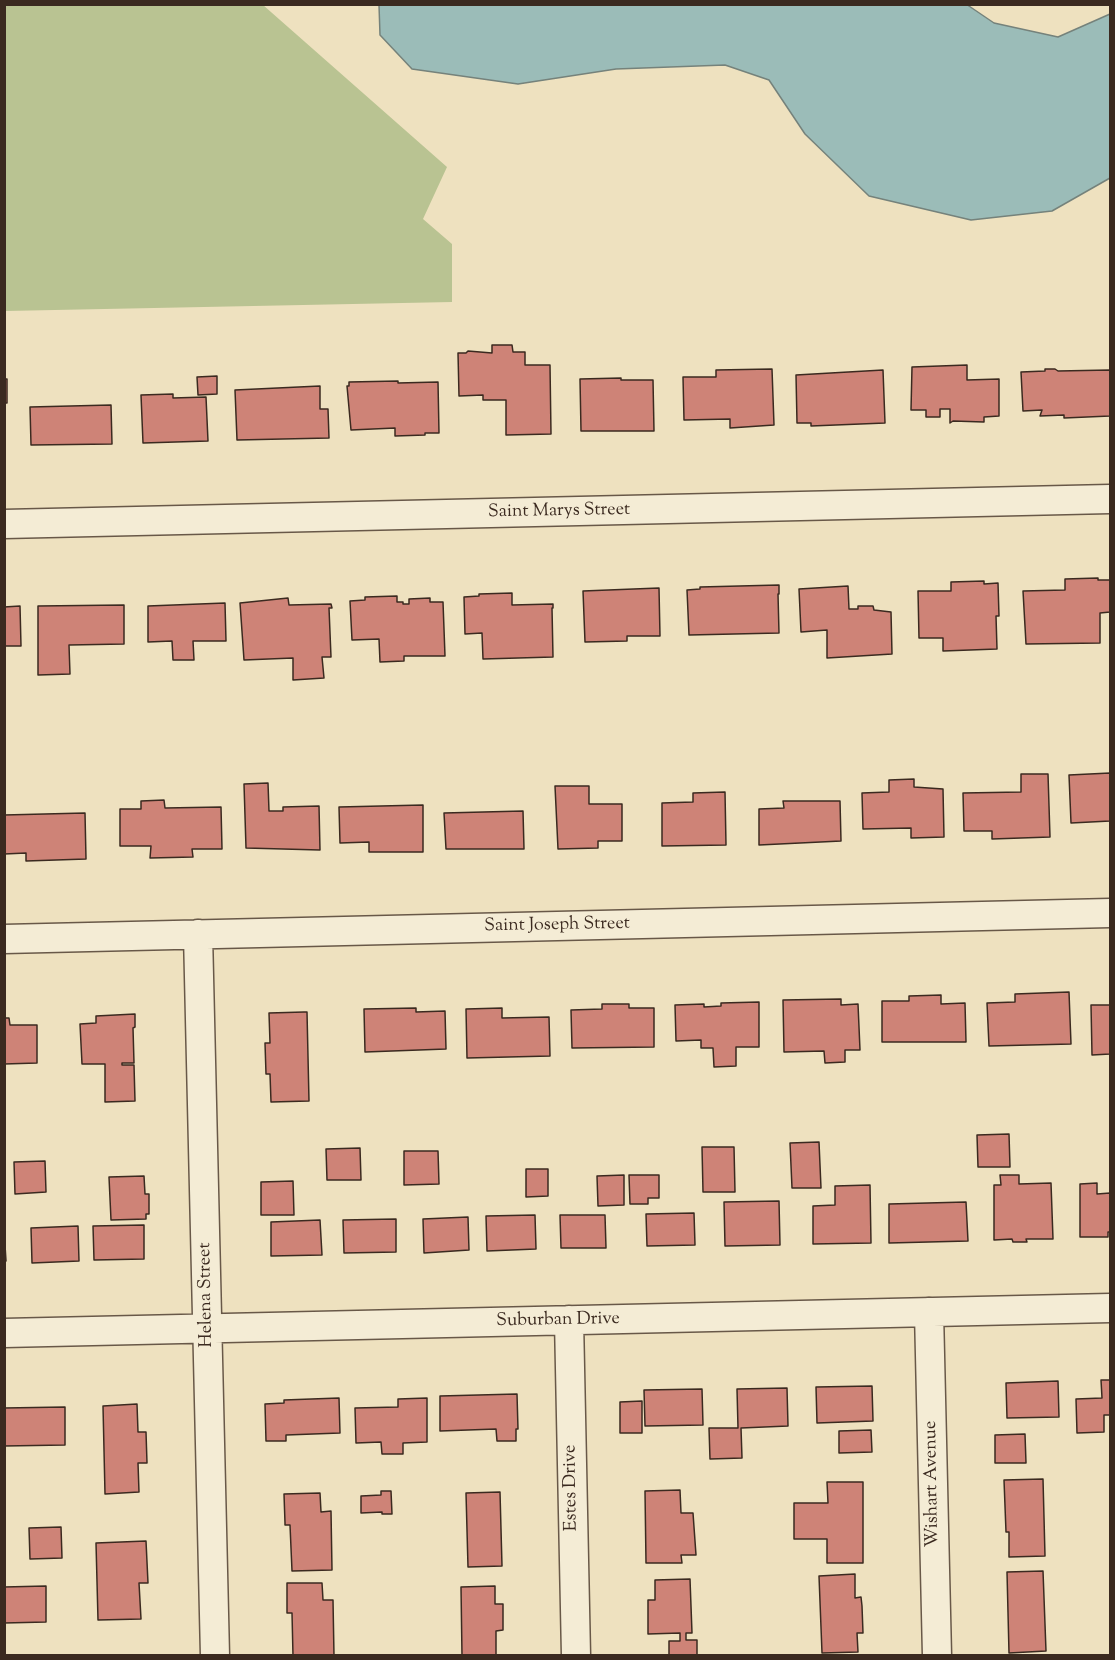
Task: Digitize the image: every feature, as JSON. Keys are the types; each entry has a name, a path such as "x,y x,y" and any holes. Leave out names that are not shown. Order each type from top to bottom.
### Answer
{"street":[{"name":"Saint Marys Street","path":"6,524 1110,499"},
{"name":"Saint Joseph Street","path":"4,939 1110,913"},
{"name":"Helena Street","path":"198,934 215,1656"},
{"name":"Suburban Drive","path":"4,1333 1110,1308"},
{"name":"Wishart Avenue","path":"929,1312 937,1656"},
{"name":"Estes Drive","path":"568,1320 576,1656"}],"green space":[{"path":"4,5 263,5 447,167 423,219 452,244 452,302 5,311"}],"water":[{"path":"966,4 994,23 1058,37 1110,14 1110,178 1052,211 971,220 869,196 805,134 769,80 725,65 616,69 518,84 412,69 380,35 379,5"}],"building":[{"path":"492,345 512,345 513,352 525,352 525,365 550,365 551,434 506,435 506,400 483,400 483,395 459,396 458,353 468,351 492,353"},
{"path":"967,365 967,380 999,379 999,416 984,417 984,422 953,421 950,423 950,409 940,409 940,417 926,417 926,410 911,410 912,367"},
{"path":"772,369 774,425 730,428 730,419 684,420 683,377 716,377 716,370"},
{"path":"1045,369 1110,370 1110,416 1064,418 1064,415 1040,416 1042,410 1023,411 1021,372 1045,371"},
{"path":"883,370 885,423 811,426 811,423 797,423 796,375"},
{"path":"217,376 217,394 198,395 197,377"},
{"path":"621,378 621,380 653,380 654,431 581,431 580,379"},
{"path":"4,379 7,379 7,403 5,403 4,437"},
{"path":"398,381 398,383 438,382 439,433 395,436 395,428 351,430 347,386 349,382"},
{"path":"320,386 320,409 328,409 329,438 237,440 235,390"},
{"path":"173,394 173,398 206,397 208,441 143,443 141,395"},
{"path":"111,405 112,444 31,445 30,407"},
{"path":"1098,578 1098,580 1110,580 1110,612 1100,613 1100,643 1026,644 1023,591 1065,590 1065,579"},
{"path":"984,581 984,584 998,583 997,649 943,651 943,638 919,638 918,591 951,591 951,582"},
{"path":"779,585 779,633 689,635 687,590 700,589 700,587"},
{"path":"848,586 849,609 858,609 858,606 873,606 874,610 891,612 892,654 827,658 827,630 801,632 799,589"},
{"path":"659,588 660,636 627,636 627,641 585,642 583,591"},
{"path":"512,593 512,605 553,604 553,657 483,659 482,633 465,634 464,597"},
{"path":"397,596 397,602 403,602 403,604 409,604 409,599 430,598 430,602 443,602 445,656 404,656 404,661 380,662 379,639 352,640 350,601 365,600 365,597"},
{"path":"288,598 289,605 331,604 332,608 329,608 331,657 322,657 324,678 293,680 293,658 244,660 240,603"},
{"path":"225,603 226,641 193,641 194,660 173,660 172,641 148,642 148,606"},
{"path":"124,605 124,644 69,645 70,674 38,675 38,606"},
{"path":"20,606 21,646 4,646 4,607"},
{"path":"1110,773 1110,821 1071,823 1069,775"},
{"path":"1021,774 1048,774 1050,837 992,839 992,831 964,831 963,793 1021,792"},
{"path":"914,779 914,787 943,789 944,837 911,838 911,828 863,829 862,793 889,792 889,780"},
{"path":"268,783 269,811 283,811 283,807 319,806 320,850 246,848 244,784"},
{"path":"555,786 589,786 589,804 622,804 622,841 598,841 598,848 558,849"},
{"path":"725,792 726,845 662,846 662,803 693,802 693,793"},
{"path":"164,800 165,808 221,807 222,849 192,849 193,857 150,858 151,846 120,846 120,809 141,809 141,801"},
{"path":"783,801 840,801 841,841 759,845 759,809 784,808"},
{"path":"423,805 423,852 369,852 369,842 340,843 339,807"},
{"path":"523,811 524,849 446,849 444,813"},
{"path":"85,813 86,859 26,861 26,853 4,854 4,815"},
{"path":"1069,992 1071,1044 989,1046 987,1003 1015,1002 1015,994"},
{"path":"941,995 941,1004 965,1003 966,1042 882,1042 882,1001 909,1001 909,996"},
{"path":"841,999 841,1005 858,1004 860,1050 845,1050 845,1062 825,1063 824,1051 784,1052 783,1000"},
{"path":"759,1002 759,1047 736,1047 736,1066 714,1067 713,1048 701,1048 701,1040 676,1041 675,1005 704,1004 704,1007 721,1006 721,1003"},
{"path":"602,1004 629,1004 629,1008 654,1008 654,1047 572,1048 571,1010 602,1009"},
{"path":"1091,1005 1110,1005 1110,1054 1092,1055"},
{"path":"416,1008 416,1012 445,1011 446,1049 365,1052 364,1009"},
{"path":"502,1008 502,1018 549,1017 550,1056 467,1058 466,1009"},
{"path":"307,1012 309,1101 271,1102 270,1074 266,1074 265,1043 270,1043 269,1013"},
{"path":"135,1014 134,1063 122,1063 122,1065 134,1065 135,1101 105,1102 105,1064 82,1064 80,1024 96,1023 96,1016"},
{"path":"4,1018 9,1018 10,1025 37,1025 37,1063 4,1064"},
{"path":"1009,1134 1010,1167 978,1167 977,1135"},
{"path":"819,1142 821,1188 792,1188 790,1143"},
{"path":"702,1147 734,1147 735,1192 703,1192"},
{"path":"360,1148 361,1180 327,1180 326,1149"},
{"path":"404,1151 438,1151 439,1184 404,1185"},
{"path":"45,1161 46,1192 15,1194 14,1162"},
{"path":"526,1169 548,1169 548,1196 526,1197"},
{"path":"624,1175 624,1205 598,1206 597,1176"},
{"path":"629,1175 659,1175 659,1198 648,1198 648,1204 630,1204"},
{"path":"1000,1175 1019,1175 1019,1184 1051,1183 1053,1239 1026,1239 1027,1242 1013,1242 1012,1239 994,1240 994,1185 1001,1185"},
{"path":"144,1176 145,1194 149,1194 149,1214 146,1214 146,1219 111,1220 109,1177"},
{"path":"293,1181 294,1215 261,1215 261,1182"},
{"path":"1097,1183 1097,1194 1110,1193 1110,1232 1108,1232 1108,1237 1080,1237 1080,1184"},
{"path":"870,1185 871,1243 813,1244 813,1206 835,1205 835,1186"},
{"path":"779,1201 780,1245 725,1246 724,1202"},
{"path":"966,1202 968,1241 889,1243 889,1204"},
{"path":"694,1213 695,1245 647,1246 646,1214"},
{"path":"535,1215 536,1249 487,1251 486,1216"},
{"path":"560,1215 605,1215 606,1248 561,1248"},
{"path":"468,1217 469,1250 424,1253 423,1219"},
{"path":"396,1219 396,1252 344,1253 343,1220"},
{"path":"320,1220 322,1255 271,1256 271,1222"},
{"path":"144,1225 144,1259 94,1260 93,1226"},
{"path":"78,1226 79,1261 32,1263 31,1228"},
{"path":"4,1229 6,1261 4,1261"},
{"path":"1101,1380 1110,1380 1110,1415 1104,1415 1104,1432 1077,1433 1076,1399 1102,1398"},
{"path":"1058,1381 1059,1417 1007,1418 1006,1383"},
{"path":"872,1386 873,1421 817,1423 816,1387"},
{"path":"787,1388 788,1426 741,1428 742,1458 710,1459 709,1428 738,1428 737,1389"},
{"path":"702,1389 703,1425 645,1426 644,1390"},
{"path":"517,1394 516,1441 497,1441 496,1429 440,1431 440,1396"},
{"path":"339,1398 340,1433 286,1435 286,1441 266,1441 265,1404 284,1403 284,1400"},
{"path":"427,1398 427,1442 403,1443 403,1454 382,1454 381,1442 356,1443 355,1408 398,1407 398,1399"},
{"path":"642,1401 642,1433 620,1433 620,1402"},
{"path":"137,1404 138,1432 146,1432 147,1463 138,1463 139,1492 105,1494 103,1406"},
{"path":"65,1407 65,1445 4,1446 4,1408"},
{"path":"871,1430 872,1452 839,1453 839,1431"},
{"path":"1025,1434 1026,1463 995,1463 995,1435"},
{"path":"1043,1479 1045,1556 1009,1557 1004,1480"},
{"path":"827,1482 863,1482 863,1563 827,1563 827,1539 794,1539 794,1503 828,1503"},
{"path":"680,1490 681,1513 693,1513 696,1555 681,1555 682,1563 646,1563 645,1491"},
{"path":"381,1491 391,1491 392,1514 361,1513 361,1496 381,1495"},
{"path":"500,1492 502,1566 468,1567 466,1493"},
{"path":"320,1493 321,1512 331,1511 332,1570 292,1571 290,1525 285,1525 284,1494"},
{"path":"61,1527 62,1558 30,1559 29,1528"},
{"path":"146,1541 148,1583 139,1583 141,1619 98,1620 96,1543"},
{"path":"1043,1571 1046,1651 1009,1653 1007,1572"},
{"path":"855,1574 855,1598 861,1597 862,1606 863,1633 857,1633 858,1652 822,1653 819,1576"},
{"path":"690,1579 692,1633 686,1633 686,1640 697,1640 697,1656 669,1656 669,1641 680,1641 680,1633 648,1634 648,1600 655,1600 655,1580"},
{"path":"287,1583 322,1583 323,1600 333,1600 334,1656 293,1656 292,1613 287,1613"},
{"path":"46,1586 46,1622 4,1623 4,1587"},
{"path":"495,1586 495,1604 503,1604 503,1630 496,1631 496,1656 462,1656 461,1587"}]}
